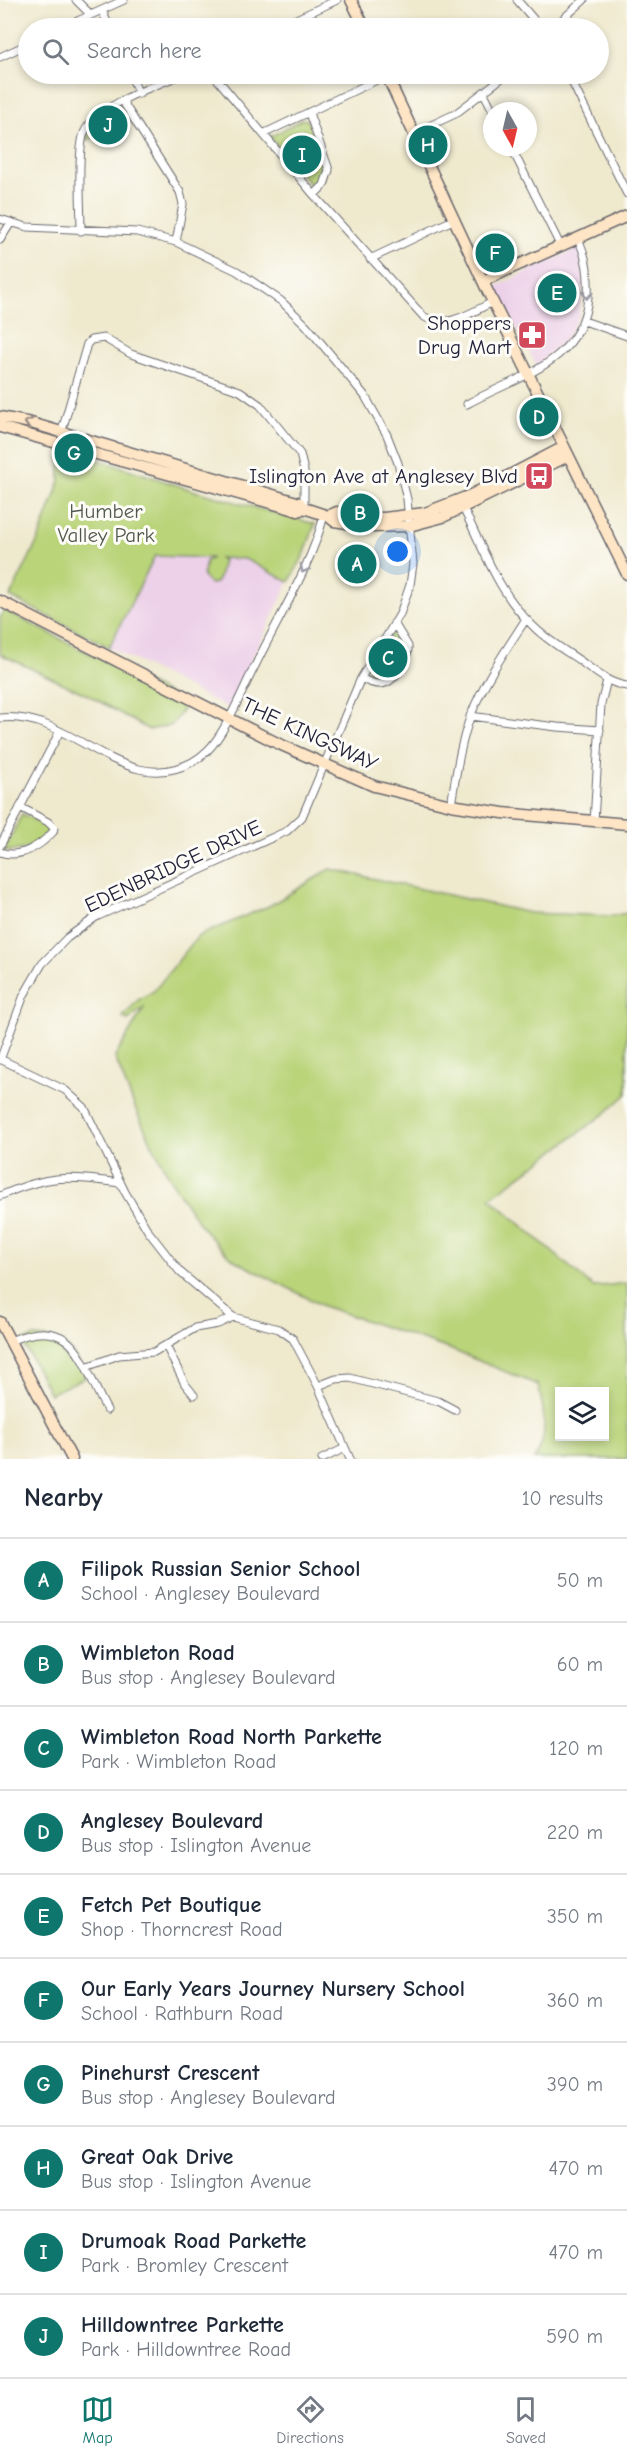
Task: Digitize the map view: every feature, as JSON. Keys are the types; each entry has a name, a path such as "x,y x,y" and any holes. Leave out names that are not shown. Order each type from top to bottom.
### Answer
{"street":[{"path":"76,0 91,15"},
{"path":"84,18 124,0"},
{"path":"298,18 337,0"},
{"path":"351,0 359,18"},
{"path":"517,0 532,18"},
{"path":"564,18 584,0"},
{"path":"102,11 105,18"},
{"path":"0,57 18,49"},
{"path":"134,84 139,94"},
{"path":"81,231 83,135 96,118 161,84"},
{"path":"221,84 370,259 414,307 432,322 449,322 493,302"},
{"path":"263,134 366,84"},
{"path":"390,84 493,302 530,373 566,452 627,574"},
{"path":"412,134 455,114 495,84"},
{"path":"573,84 627,195"},
{"path":"484,93 488,102"},
{"path":"123,102 180,192 183,204 176,242"},
{"path":"309,113 329,170 327,179 314,195"},
{"path":"516,156 561,247"},
{"path":"483,281 627,216"},
{"path":"0,219 10,224 0,240"},
{"path":"370,259 455,219"},
{"name":"EDENBRIDGE DRIVE","path":"0,1060 24,995 42,964 67,938 96,917 287,831 302,817 361,678 407,597 412,576 409,521 403,482 387,435 365,396 327,350 281,301 222,263 176,242 137,232 81,231 10,224"},
{"path":"467,404 530,373 561,354 571,343 584,321 588,296 588,268 578,238"},
{"path":"584,321 627,336"},
{"path":"60,438 87,344 91,340 104,338 131,354 240,391 260,405 300,454 304,471 304,508"},
{"path":"0,417 60,438 291,500 300,503 304,508 326,515 337,512 409,521 461,505 566,452"},
{"path":"0,427 60,438"},
{"path":"461,505 504,593 535,629 614,684 627,686"},
{"path":"0,718 28,718 60,731 122,763 143,770 163,770 190,764 215,742 309,558 326,515"},
{"name":"THE KINGSWAY","path":"0,601 228,718 374,786 451,805 547,818 627,824"},
{"path":"451,805 462,742 470,716 500,660 526,619"},
{"path":"361,678 370,683 384,684 405,660 408,646 394,623"},
{"path":"594,822 603,691 608,680"},
{"path":"470,716 600,730"},
{"path":"0,846 60,731"},
{"path":"0,852 12,855 24,852 53,832 54,828 48,822 20,807"},
{"path":"0,1060 56,1085 78,1101 89,1116 120,1183 148,1231 172,1264 233,1317 279,1329 290,1336 297,1344 318,1386 350,1459"},
{"path":"0,1196 33,1182 56,1177 120,1183"},
{"path":"86,1367 119,1355 154,1352 195,1328 218,1324 233,1317"},
{"path":"0,1322 72,1459"},
{"path":"10,1341 41,1332 57,1335 76,1349 107,1410"},
{"path":"166,1346 185,1384 195,1395"},
{"path":"318,1386 336,1379 350,1378 438,1401 455,1410"},
{"path":"322,1459 345,1448"}],"shaded area":[{"path":"578,248 583,263 583,287 579,316 566,339 536,365 495,287"},
{"path":"155,555 245,559 289,582 228,708 109,647"}],"green space":[{"path":"117,108 122,108 128,114 128,123 104,131 87,141 85,139 95,123"},
{"path":"302,119 308,120 325,167 323,178 314,189 270,137"},
{"name":"Humber Valley Park","path":"60,447 195,491 315,524 304,555 289,582 245,559 218,558 223,560 219,578 216,583 211,584 203,577 206,561 212,558 155,556 109,647 10,597 39,538 60,481"},
{"path":"4,610 187,703 172,725 149,730 90,696 0,654 0,617"},
{"path":"394,629 403,644 400,661 384,678 371,680 365,676"},
{"path":"22,814 47,826 48,832 28,847 4,851"},
{"path":"330,869 530,913 612,916 627,913 627,1094 603,1115 490,1198 593,1287 627,1283 627,1459 534,1459 544,1433 544,1413 538,1385 452,1350 323,1306 236,1261 198,1222 164,1168 124,1082 115,1057 145,1006 128,1020 123,1017 138,1000 154,991 198,936 271,905"},
{"path":"35,1337 54,1340 68,1347 86,1377 50,1394 22,1341"}],"place":[{"name":"Hilldowntree Parkette","path":"108,125"},
{"name":"Great Oak Drive","path":"428,145"},
{"name":"Drumoak Road Parkette","path":"302,155"},
{"name":"Our Early Years Journey Nursery School","path":"495,253"},
{"name":"Fetch Pet Boutique","path":"557,293"},
{"name":"Shoppers Drug Mart","path":"532,335"},
{"name":"Anglesey Boulevard","path":"539,417"},
{"name":"Pinehurst Crescent","path":"74,453"},
{"name":"Islington Ave at Anglesey Blvd","path":"539,476"},
{"name":"Wimbleton Road","path":"360,513"},
{"name":"Filipok Russian Senior School","path":"357,564"},
{"name":"Wimbleton Road North Parkette","path":"388,658"}]}
